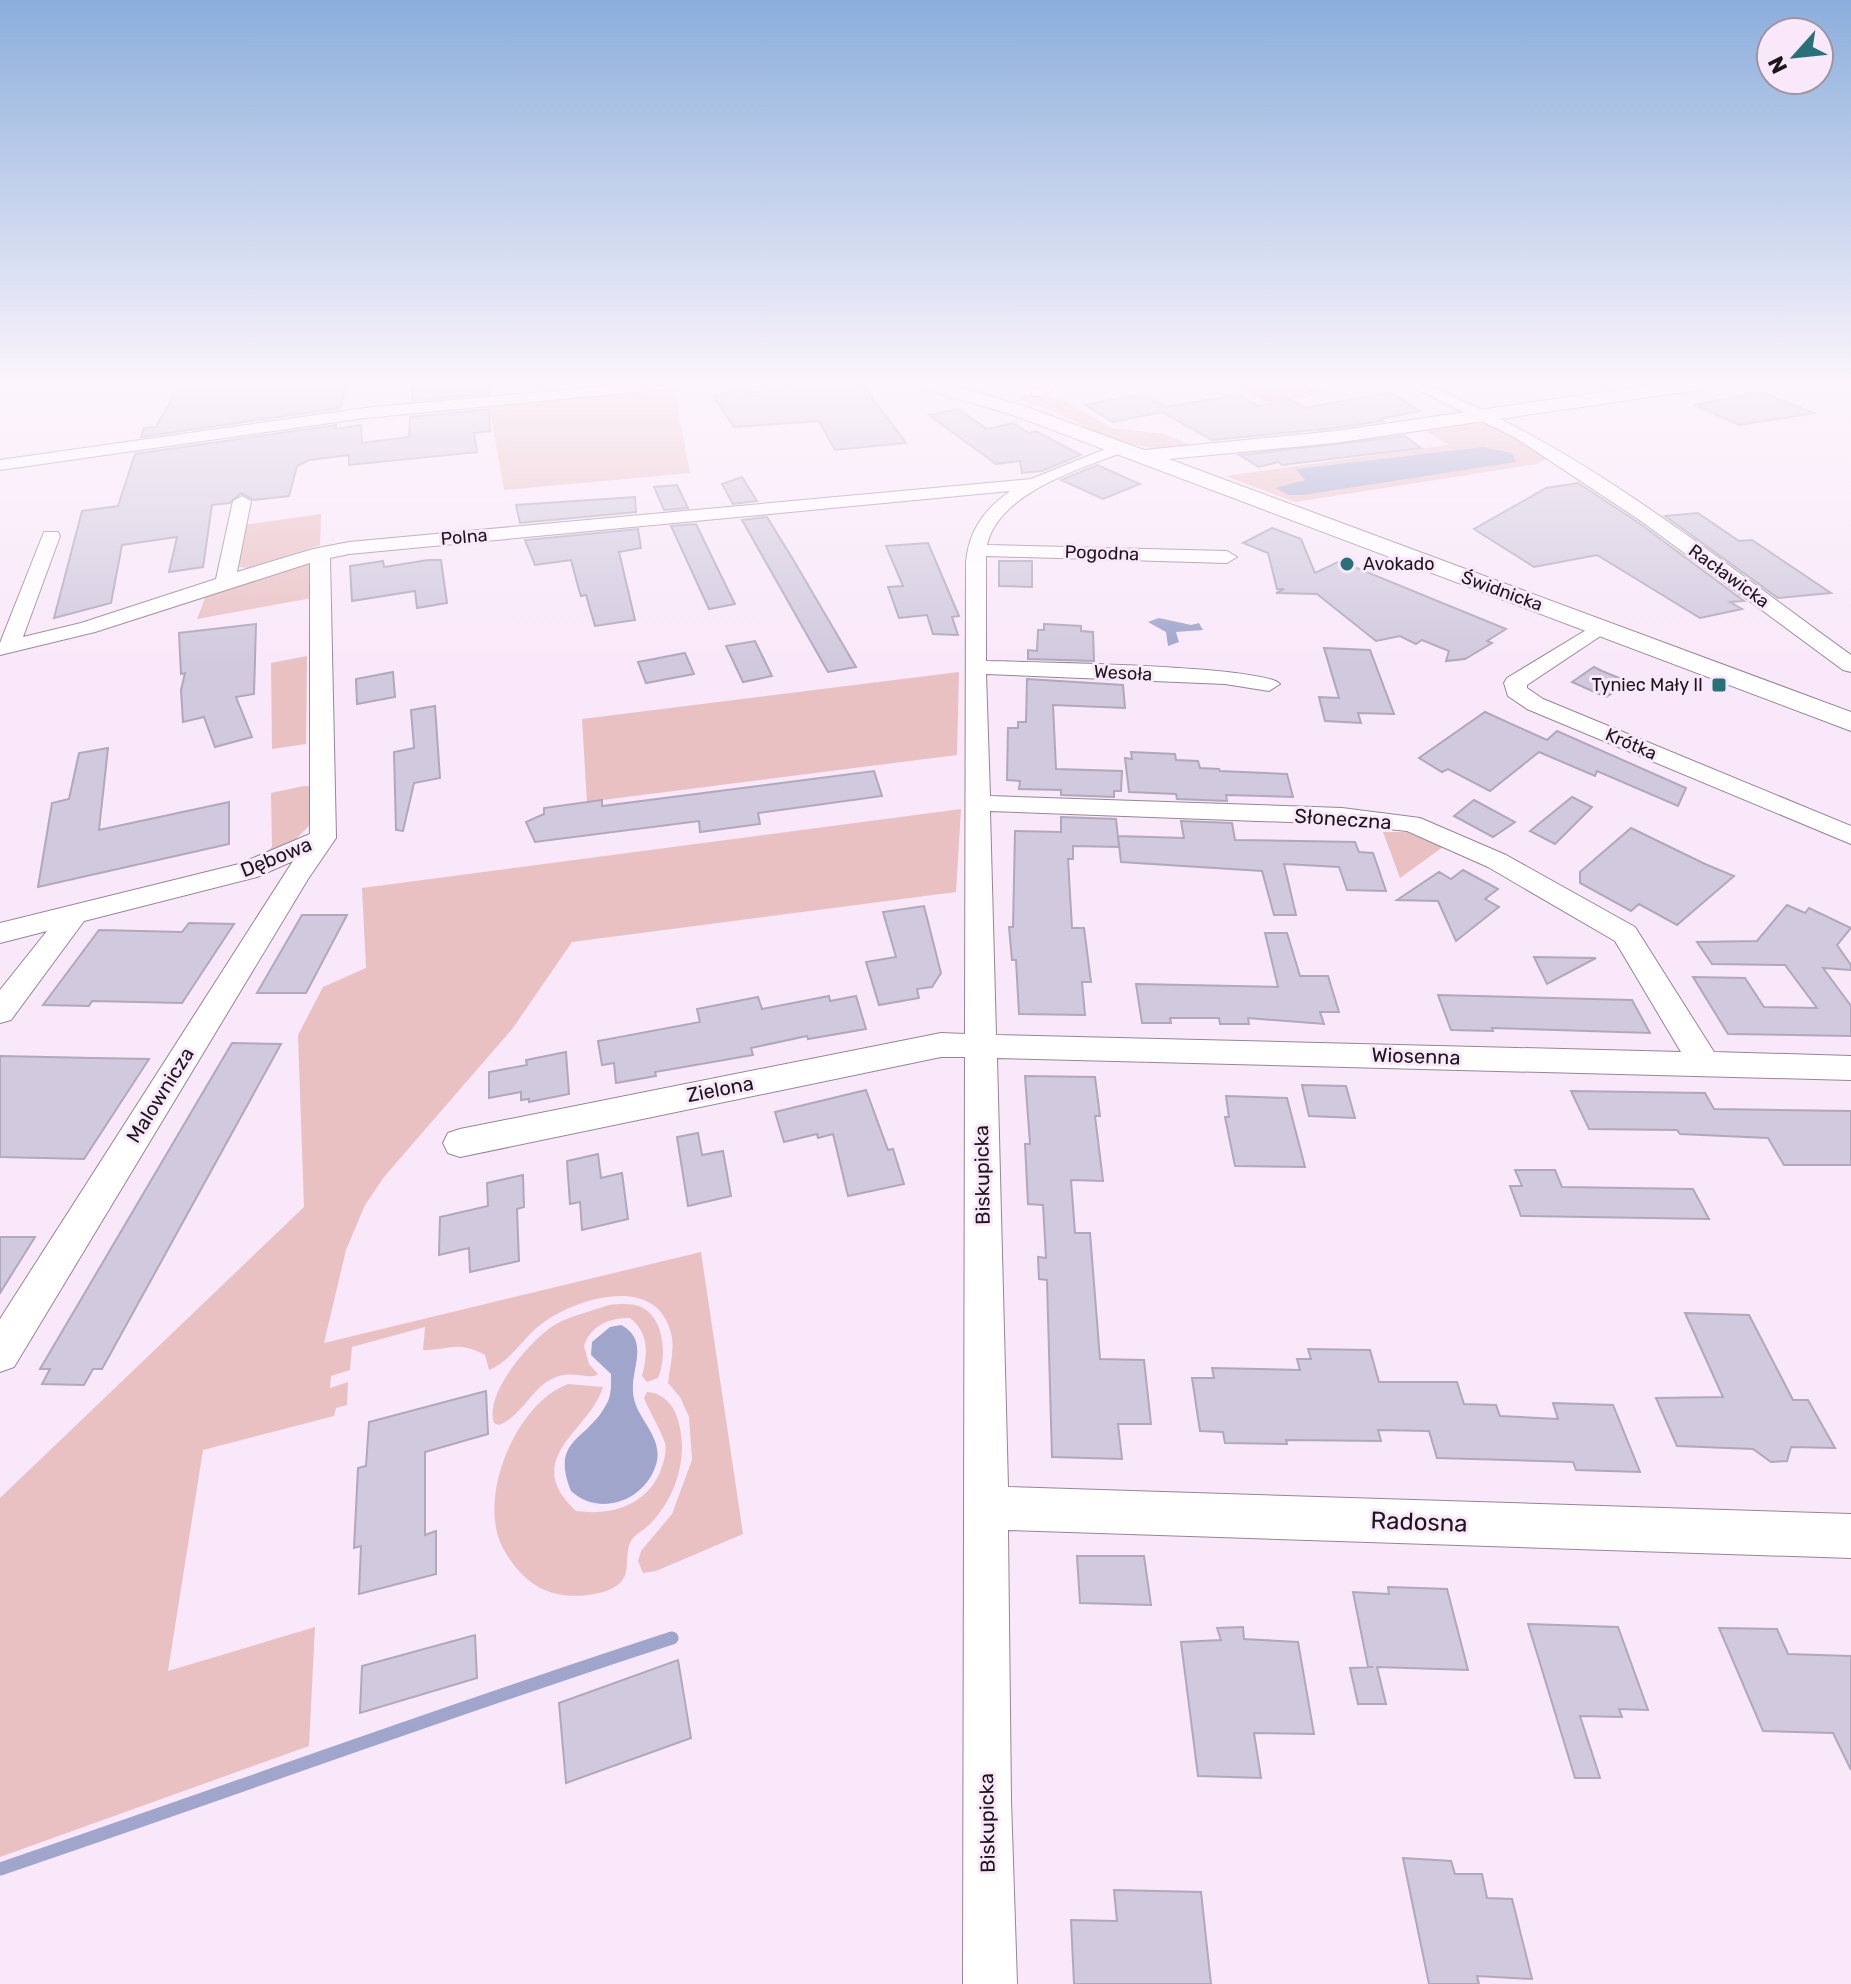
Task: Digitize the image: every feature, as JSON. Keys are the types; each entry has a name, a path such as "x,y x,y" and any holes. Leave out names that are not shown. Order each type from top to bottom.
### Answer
{"street":[{"name":"Biskupicka","path":"990,1984 986,1800 988,1508 974,610 979,536 988,519 1036,483 1058,476"},
{"name":"Świdnicka","path":"1193,476 1851,722"},
{"name":"Racławicka","path":"1584,476 1647,517 1851,665"},
{"name":"Polna","path":"5,648 113,619 320,553 364,546 1036,483"},
{"path":"225,581 242,501"},
{"path":"5,648 51,536"},
{"name":"Pogodna","path":"978,550 1227,557"},
{"name":"Dębowa","path":"0,933 247,871 323,838 320,553"},
{"name":"Krótka","path":"1601,627 1515,683 1516,691 1535,704 1851,836"},
{"name":"Wesoła","path":"977,667 1225,677 1269,684"},
{"name":"Słoneczna","path":"979,803 1342,816 1411,824 1497,861 1625,934 1704,1063"},
{"name":"Malownicza","path":"0,1354 297,875 323,838"},
{"path":"0,1012 73,917"},
{"name":"Wiosenna","path":"981,1044 1851,1068"},
{"name":"Zielona","path":"460,1143 941,1045 981,1044"},
{"name":"Radosna","path":"988,1508 1851,1536"}],"shaded area":[{"path":"501,476 662,476 504,490"},
{"path":"1225,476 1302,476 1305,480 1277,488 1339,476 1463,476 1295,502"},
{"path":"321,514 320,545 249,568 239,567 244,525"},
{"path":"311,561 312,598 197,619 205,598 141,616"},
{"path":"307,656 306,744 272,749 271,663"},
{"path":"959,672 957,755 587,802 582,719"},
{"path":"311,786 312,823 292,843 262,857 272,847 271,793"},
{"path":"961,809 956,892 572,942 513,1028 384,1177 365,1205 346,1250 324,1343 701,1252 743,1534 656,1571 643,1573 638,1561 641,1551 672,1514 692,1460 689,1417 680,1397 668,1383 671,1333 662,1314 649,1303 632,1297 613,1296 573,1306 540,1325 503,1362 489,1370 485,1355 475,1350 454,1347 423,1350 425,1327 352,1347 350,1370 331,1376 330,1388 348,1382 347,1405 336,1408 334,1416 203,1450 168,1671 315,1627 309,1746 0,1857 0,1498 304,1207 298,1035 323,987 366,968 362,888"},
{"path":"1383,832 1406,832 1443,847 1400,878"},
{"path":"609,1305 641,1307 655,1320 663,1349 658,1378 647,1382 642,1376 645,1344 641,1330 630,1318 615,1319 596,1328 584,1346 589,1364 598,1374 553,1378 508,1420 499,1425 494,1423 495,1398 502,1384 520,1357 541,1335 571,1317"},
{"path":"568,1384 603,1387 596,1403 556,1460 554,1475 560,1492 576,1511 603,1512 628,1505 648,1491 656,1480 666,1446 644,1398 647,1392 660,1395 673,1408 682,1442 674,1487 659,1513 631,1541 624,1578 610,1590 574,1596 538,1587 511,1562 496,1529 494,1506 506,1455 517,1432 549,1395"}],"water":[{"path":"1301,476 1428,476 1303,495 1289,495 1276,488 1305,480"},
{"path":"1159,618 1191,625 1199,623 1203,630 1176,632 1179,642 1168,646 1166,632 1148,622"},
{"path":"621,1325 635,1338 637,1355 633,1392 638,1410 656,1442 657,1461 652,1475 633,1495 609,1504 595,1503 571,1491 565,1461 568,1450 598,1417 610,1393 611,1374 591,1355 592,1342 610,1327"}],"building":[{"path":"128,476 294,476 289,496 254,500 241,493 230,503 212,505 203,567 169,572 177,537 122,545 111,603 54,618 82,511 118,506"},
{"path":"1072,476 1121,476 1140,484 1103,499 1061,480"},
{"path":"742,477 757,501 733,504 722,484"},
{"path":"1578,483 1639,523 1744,601 1730,602 1742,609 1700,618 1597,555 1534,567 1474,529 1546,488"},
{"path":"677,485 688,508 664,510 654,487"},
{"path":"635,497 636,512 520,523 516,505"},
{"path":"1698,513 1739,541 1752,540 1831,593 1778,598 1665,516"},
{"path":"767,517 856,667 828,672 742,520"},
{"path":"696,524 735,604 709,609 671,526"},
{"path":"1272,528 1301,539 1315,573 1340,561 1506,629 1487,641 1492,643 1465,659 1446,661 1449,651 1422,640 1416,644 1400,636 1376,641 1317,594 1276,593 1284,589 1277,589 1268,553 1243,543"},
{"path":"638,529 641,548 619,552 635,620 595,626 586,595 581,596 571,560 535,565 525,540"},
{"path":"928,543 959,616 952,617 958,635 933,634 927,615 899,618 888,587 903,586 886,546"},
{"path":"441,560 447,603 417,608 415,591 352,601 350,566 383,561 384,567"},
{"path":"999,561 1032,561 1032,587 999,586"},
{"path":"256,624 254,694 236,697 252,737 215,747 204,717 183,722 181,690 185,673 181,674 179,633"},
{"path":"1044,624 1081,626 1081,631 1093,632 1094,661 1028,659 1028,650 1037,651 1038,630 1044,630"},
{"path":"755,641 772,676 743,682 726,646"},
{"path":"1324,648 1370,650 1394,714 1358,713 1361,723 1325,721 1319,697 1339,698"},
{"path":"685,653 694,674 646,683 638,662"},
{"path":"1594,667 1629,682 1606,697 1572,682"},
{"path":"393,672 395,697 357,704 356,679"},
{"path":"1027,679 1123,685 1125,708 1053,705 1056,769 1122,771 1121,791 1114,791 1114,797 1061,795 1061,790 1019,789 1020,781 1007,780 1008,728 1018,728 1018,722 1026,722"},
{"path":"435,706 440,778 414,783 403,831 396,830 394,752 414,748 411,710"},
{"path":"1485,712 1547,740 1557,731 1686,788 1678,806 1597,771 1595,776 1539,752 1490,791 1448,769 1442,772 1419,758"},
{"path":"108,748 99,830 229,802 229,844 38,887 52,803 69,799 79,753"},
{"path":"1131,752 1175,754 1176,760 1198,761 1200,768 1220,771 1287,774 1293,797 1226,795 1227,801 1177,799 1176,794 1129,792 1125,758 1132,759"},
{"path":"874,771 882,796 758,813 760,824 700,832 699,821 535,842 526,822 544,814 544,808 602,800 602,806"},
{"path":"1572,797 1592,807 1555,844 1530,831"},
{"path":"1474,800 1515,822 1493,837 1454,816"},
{"path":"1061,817 1116,819 1119,847 1073,846 1073,859 1068,859 1072,928 1084,928 1091,982 1082,982 1085,1015 1019,1014 1016,960 1012,960 1009,927 1013,927 1015,831 1061,832"},
{"path":"1181,821 1232,823 1235,840 1355,842 1359,852 1373,853 1386,891 1347,890 1339,867 1284,864 1296,915 1274,915 1262,871 1121,862 1118,836 1184,838"},
{"path":"1631,828 1734,876 1677,925 1639,904 1631,911 1580,883 1580,872"},
{"path":"1463,870 1498,889 1485,899 1499,907 1456,941 1438,901 1397,900 1439,872 1451,879"},
{"path":"1787,905 1805,913 1809,908 1851,928 1837,945 1851,965 1851,970 1823,968 1851,1006 1851,1036 1728,1034 1693,977 1745,978 1764,1007 1817,1008 1785,965 1712,964 1697,942 1757,941"},
{"path":"924,906 941,973 932,987 917,989 919,998 879,1005 866,962 896,957 883,912"},
{"path":"302,915 347,915 306,993 257,993"},
{"path":"189,923 234,924 182,1003 92,1001 89,1006 43,1005 99,930 182,932"},
{"path":"1265,933 1287,933 1300,976 1328,976 1339,1012 1320,1012 1324,1024 1248,1018 1249,1024 1220,1024 1219,1018 1170,1018 1171,1023 1142,1023 1136,984 1278,987"},
{"path":"1534,957 1596,958 1547,984"},
{"path":"1438,995 1632,1000 1650,1033 1492,1028 1493,1031 1451,1030"},
{"path":"829,996 830,1001 856,996 866,1029 808,1039 807,1036 751,1048 753,1055 655,1072 656,1076 616,1083 614,1063 602,1065 598,1041 700,1022 697,1009 758,997 762,1009"},
{"path":"232,1043 281,1044 102,1369 93,1369 84,1385 42,1384 50,1369 40,1369"},
{"path":"566,1052 569,1094 529,1102 529,1099 521,1100 521,1092 489,1098 489,1072 527,1065 526,1060"},
{"path":"0,1056 149,1059 84,1159 0,1157"},
{"path":"1025,1076 1095,1077 1100,1116 1095,1116 1103,1181 1071,1180 1075,1233 1090,1233 1100,1359 1144,1360 1151,1424 1118,1424 1122,1459 1052,1457 1047,1280 1039,1279 1038,1257 1046,1258 1043,1205 1028,1204 1025,1144 1030,1144"},
{"path":"1302,1085 1346,1086 1355,1118 1309,1116"},
{"path":"866,1090 888,1150 893,1149 904,1184 848,1196 833,1134 818,1138 817,1134 784,1142 775,1112"},
{"path":"1571,1091 1705,1093 1714,1109 1851,1111 1851,1165 1784,1165 1768,1138 1680,1134 1677,1130 1589,1129"},
{"path":"1226,1096 1287,1098 1305,1167 1235,1166 1225,1117 1229,1117"},
{"path":"698,1133 702,1155 723,1151 731,1196 688,1206 677,1137"},
{"path":"598,1154 601,1178 622,1173 628,1219 582,1230 580,1202 570,1204 567,1161"},
{"path":"1515,1170 1555,1170 1562,1187 1693,1189 1709,1219 1521,1216 1510,1186 1522,1186"},
{"path":"523,1175 524,1207 517,1209 519,1261 470,1272 469,1248 439,1255 440,1217 488,1206 487,1183"},
{"path":"0,1237 35,1237 0,1293"},
{"path":"1685,1313 1749,1315 1793,1400 1808,1400 1835,1448 1791,1447 1787,1461 1771,1462 1753,1449 1677,1446 1656,1398 1723,1397"},
{"path":"1308,1349 1370,1350 1379,1382 1457,1382 1464,1404 1496,1405 1500,1416 1558,1419 1553,1403 1613,1405 1640,1472 1576,1470 1573,1462 1437,1458 1429,1431 1378,1430 1381,1441 1286,1440 1287,1444 1225,1443 1223,1432 1200,1431 1192,1378 1214,1378 1212,1368 1300,1370 1297,1359 1311,1359"},
{"path":"486,1391 488,1434 425,1452 425,1535 436,1531 436,1574 359,1594 361,1546 354,1548 358,1468 366,1466 369,1422"},
{"path":"1077,1556 1144,1556 1151,1605 1080,1603"},
{"path":"1388,1587 1447,1589 1468,1670 1377,1667 1386,1704 1358,1704 1350,1668 1373,1667 1368,1667 1353,1592 1389,1594"},
{"path":"1528,1624 1618,1627 1648,1710 1619,1709 1622,1717 1580,1716 1600,1778 1575,1778"},
{"path":"1243,1627 1244,1639 1298,1642 1314,1734 1254,1733 1261,1778 1198,1776 1181,1642 1221,1640 1217,1628"},
{"path":"1719,1628 1777,1629 1788,1654 1851,1656 1851,1770 1833,1733 1763,1731"},
{"path":"475,1635 477,1678 360,1713 362,1666"},
{"path":"678,1660 691,1738 566,1783 559,1703"},
{"path":"1403,1858 1451,1861 1455,1874 1482,1874 1487,1898 1512,1899 1532,1979 1477,1976 1479,1984 1429,1984"},
{"path":"1114,1890 1201,1892 1211,1984 1074,1984 1071,1920 1117,1921"}],"waterway":[{"path":"0,1869 672,1638"}],"place":[{"name":"Avokado","path":"1347,564"},
{"name":"Tyniec Mały II","path":"1719,685"}]}
